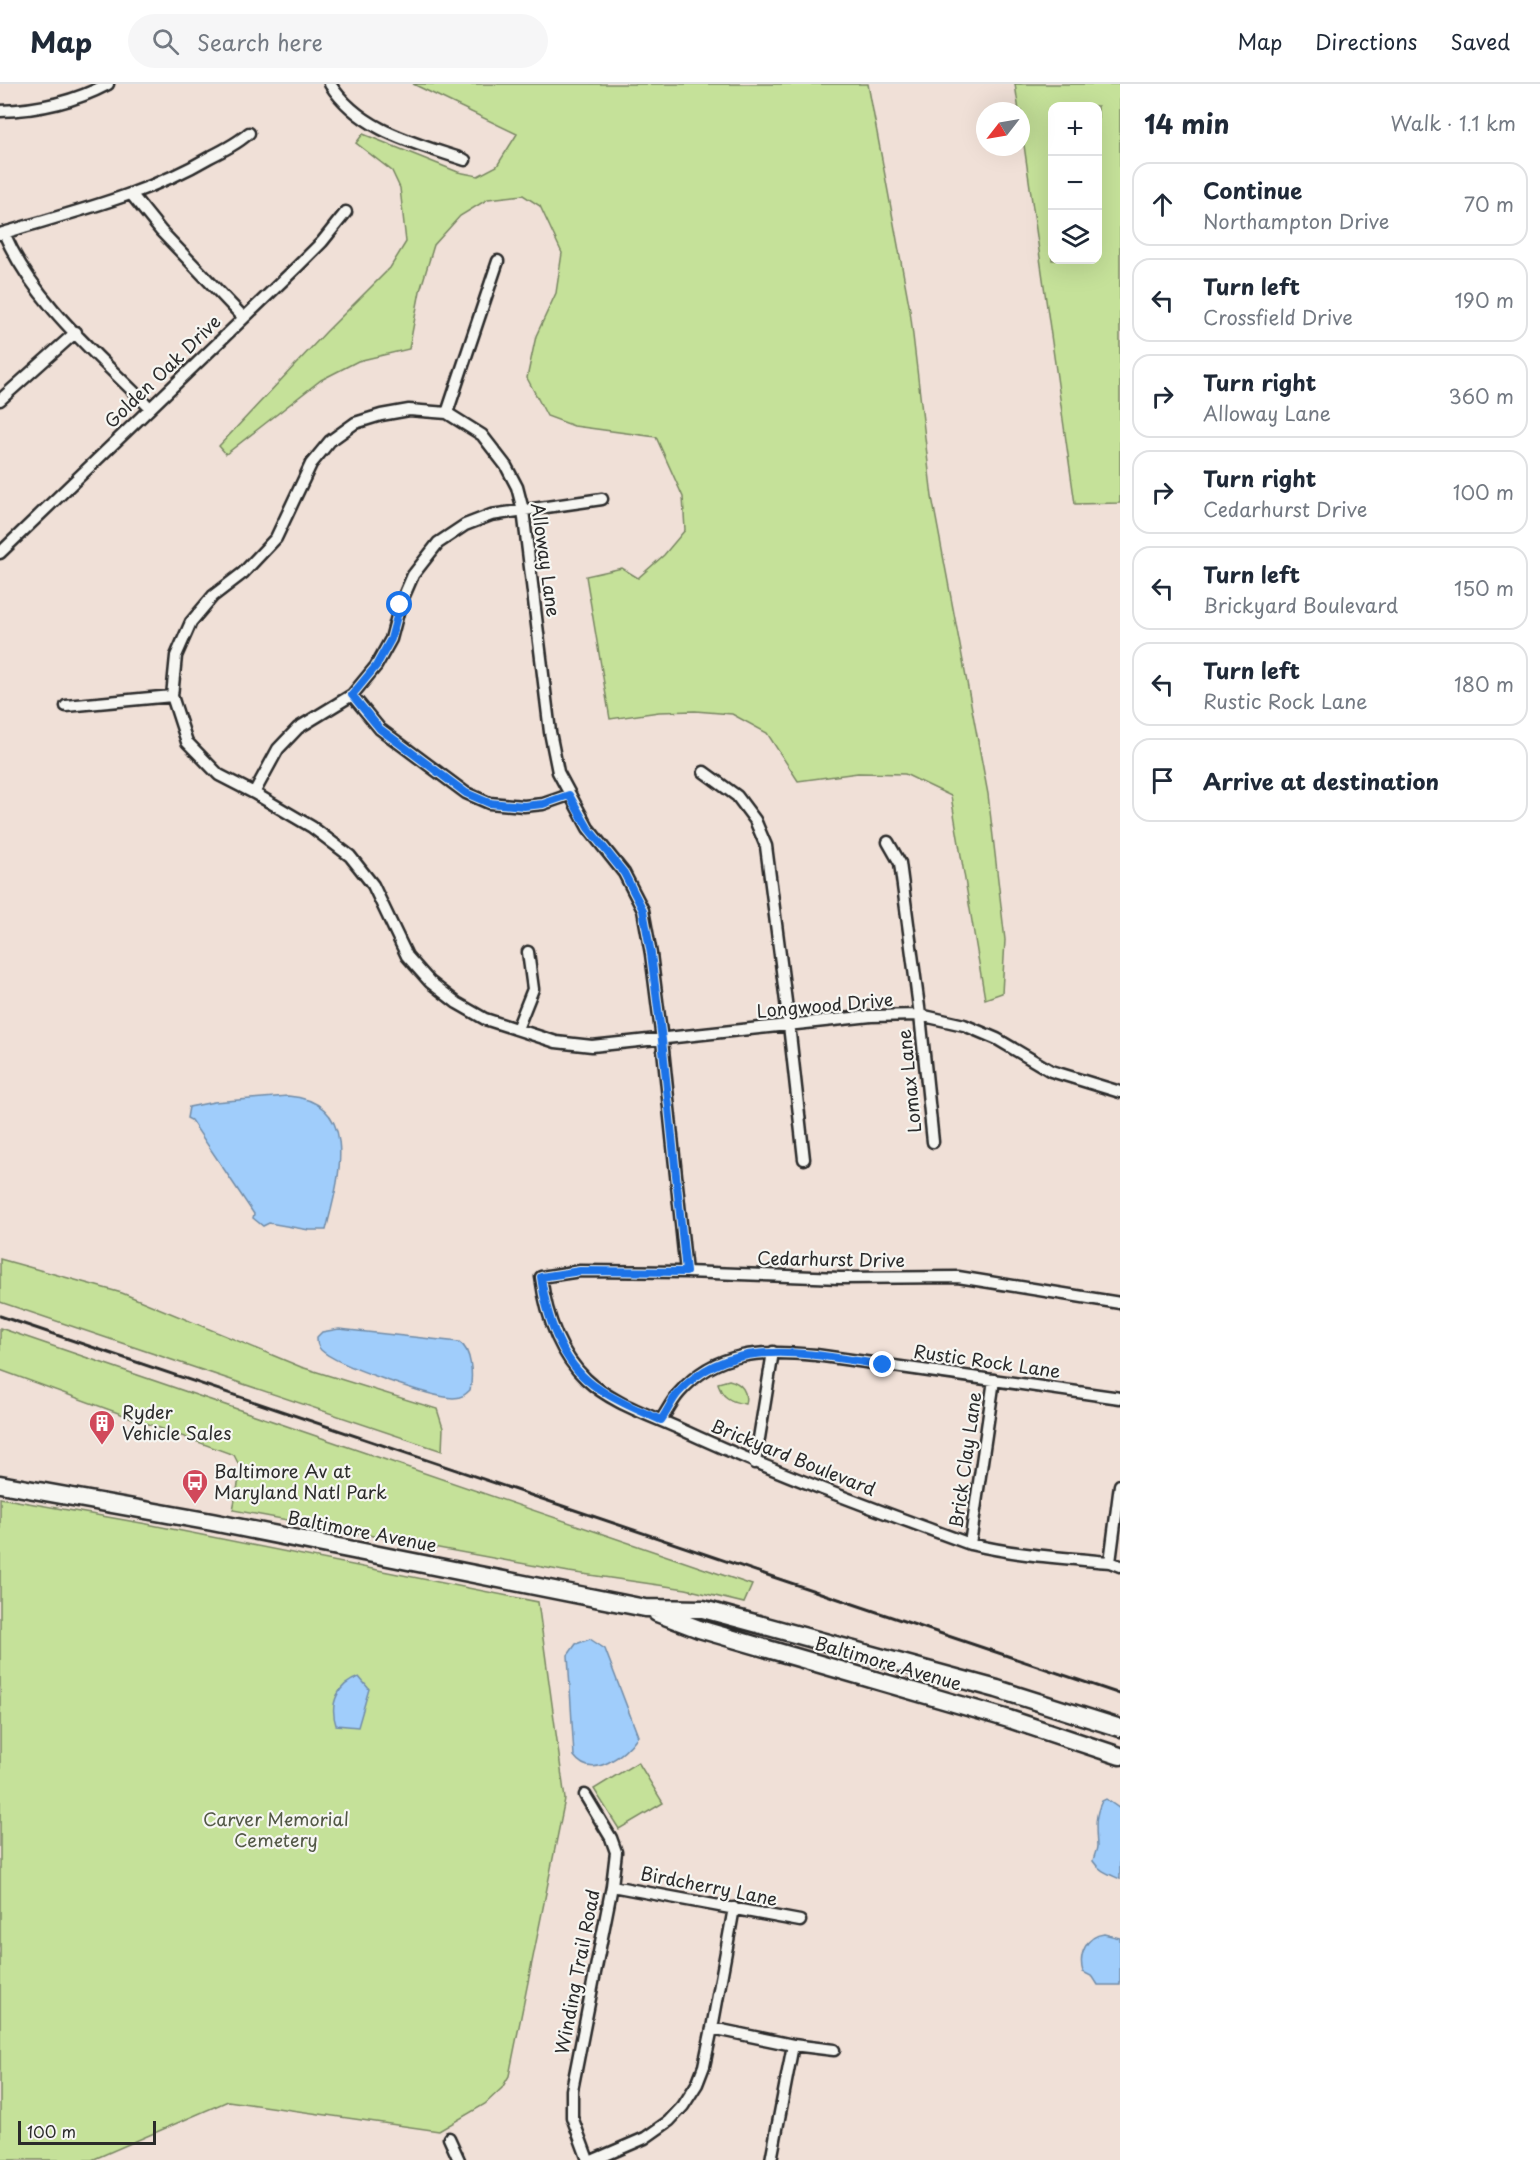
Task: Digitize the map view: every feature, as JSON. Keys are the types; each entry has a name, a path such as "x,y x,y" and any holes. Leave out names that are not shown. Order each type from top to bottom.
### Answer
{"main road":[{"name":"Baltimore Avenue","path":"0,1484 223,1524 645,1608 699,1629 1009,1719 1120,1756"},
{"name":"Baltimore Avenue","path":"645,1608 703,1609 997,1689 1120,1728"}],"street":[{"path":"0,111 58,104 87,95 108,84"},
{"path":"330,84 351,111 374,126 465,160"},
{"path":"150,408 31,284 2,234 132,195 200,163 249,133"},
{"path":"132,195 161,231 244,318"},
{"name":"Golden Oak Drive","path":"0,553 322,242 346,212"},
{"path":"447,413 498,261"},
{"path":"0,400 76,332"},
{"name":"Alloway Lane","path":"662,1040 592,1046 556,1042 485,1020 457,1003 430,982 407,956 374,885 350,856 312,827 255,793 219,775 187,742 172,696 176,656 191,622 213,596 243,573 276,538 311,464 330,441 356,423 381,415 409,410 447,413 482,435 506,466 517,487 523,510 550,732 558,772 588,828 624,873 643,910 662,1040 686,1272"},
{"path":"255,793 278,748 298,728 352,695 376,666 391,639 400,605 413,575 438,543 465,525 482,519 523,510 602,499"},
{"path":"352,695 380,729 466,793 489,803 524,806 543,804 569,795"},
{"path":"66,706 172,696"},
{"path":"704,772 737,796 754,820 766,846 804,1159"},
{"name":"Lomax Lane","path":"888,842 900,863 920,1015 933,1142"},
{"path":"517,1029 533,989 528,952"},
{"name":"Longwood Drive","path":"662,1040 870,1016 920,1015 964,1025 998,1039 1051,1071 1120,1092"},
{"name":"Cedarhurst Drive","path":"541,1277 580,1271 686,1272 840,1278 958,1277 1120,1303"},
{"name":"Brickyard Boulevard","path":"541,1277 546,1308 555,1334 573,1365 598,1389 755,1463 970,1544 1042,1557 1117,1562"},
{"path":"755,1463 773,1352"},
{"name":"Rustic Rock Lane","path":"661,1420 677,1394 709,1368 748,1354 773,1352 816,1355 1120,1398"},
{"name":"Brick Clay Lane","path":"970,1544 994,1380"},
{"path":"1117,1562 1120,1485"},
{"name":"Winding Trail Road","path":"585,1795 611,1838 616,1852 612,1886 572,2090 572,2117 588,2160"},
{"name":"Birdcherry Lane","path":"612,1886 800,1921"},
{"path":"594,2160 645,2138 669,2121 683,2106 697,2084 704,2066 712,2028 734,1908"},
{"path":"712,2028 792,2045 834,2050"},
{"path":"771,2160 792,2045"},
{"path":"449,2138 459,2160"}],"green space":[{"path":"413,84 868,84 910,310 932,497 988,794 1005,940 1002,993 985,999 951,796 905,774 858,773 798,781 767,733 732,714 695,711 659,712 610,719 586,576 622,568 638,578 664,555 685,530 683,497 656,437 574,426 547,416 527,378 536,336 556,293 562,253 540,206 523,195 488,199 460,216 434,245 420,291 409,349 358,361 321,380 226,454 219,446 326,332 390,268 406,242 400,188 392,171 356,143 363,134 458,172 478,176 497,166 517,134"},
{"path":"1015,84 1120,84 1120,503 1075,504 1026,156 1030,156 1030,102 1018,102"},
{"path":"0,1259 122,1293 301,1367 437,1409 443,1428 442,1451 0,1302"},
{"path":"0,1328 752,1585 744,1603 686,1589 569,1572 233,1510 241,1469 234,1455 0,1370"},
{"path":"729,1380 737,1383 743,1389 746,1396 745,1404 731,1400 722,1392 718,1383"},
{"name":"Carver Memorial Cemetery","path":"0,1498 147,1524 538,1602 565,1799 509,2076 502,2088 485,2104 439,2131 228,2101 92,2160 0,2160"},
{"path":"638,1762 663,1803 619,1829 594,1789"}],"water":[{"path":"288,1096 312,1102 327,1113 336,1128 340,1147 339,1168 326,1230 309,1230 269,1223 263,1226 253,1218 254,1214 191,1120 187,1118 189,1107 214,1102"},
{"path":"339,1329 459,1342 469,1357 470,1390 458,1397 442,1396 384,1379 345,1364 321,1350 317,1342 317,1337 322,1332"},
{"path":"590,1639 605,1649 638,1736 617,1757 599,1766 582,1763 574,1756 568,1655 576,1644"},
{"path":"359,1677 369,1689 358,1727 336,1725 334,1709 337,1695 346,1684"},
{"path":"1106,1799 1120,1809 1120,1879 1101,1870 1093,1861 1097,1848 1098,1812 1102,1801"},
{"path":"1104,1934 1120,1938 1120,1985 1098,1985 1093,1977 1083,1972 1082,1959 1085,1947 1092,1938"}],"railway":[{"path":"0,1316 1120,1694"}],"place":[{"name":"Ryder Vehicle Sales","path":"102,1446"},
{"name":"Baltimore Av at Maryland Natl Park","path":"195,1505"}],"route":[{"path":"400,605 391,639 376,666 352,695 380,729 466,793 489,803 524,806 543,804 569,795 588,828 624,873 643,910 662,1040 686,1272 580,1271 541,1277 546,1308 562,1348 586,1380 598,1389 661,1420 677,1394 691,1381 709,1368 748,1354 773,1352 816,1355 883,1365"}]}
